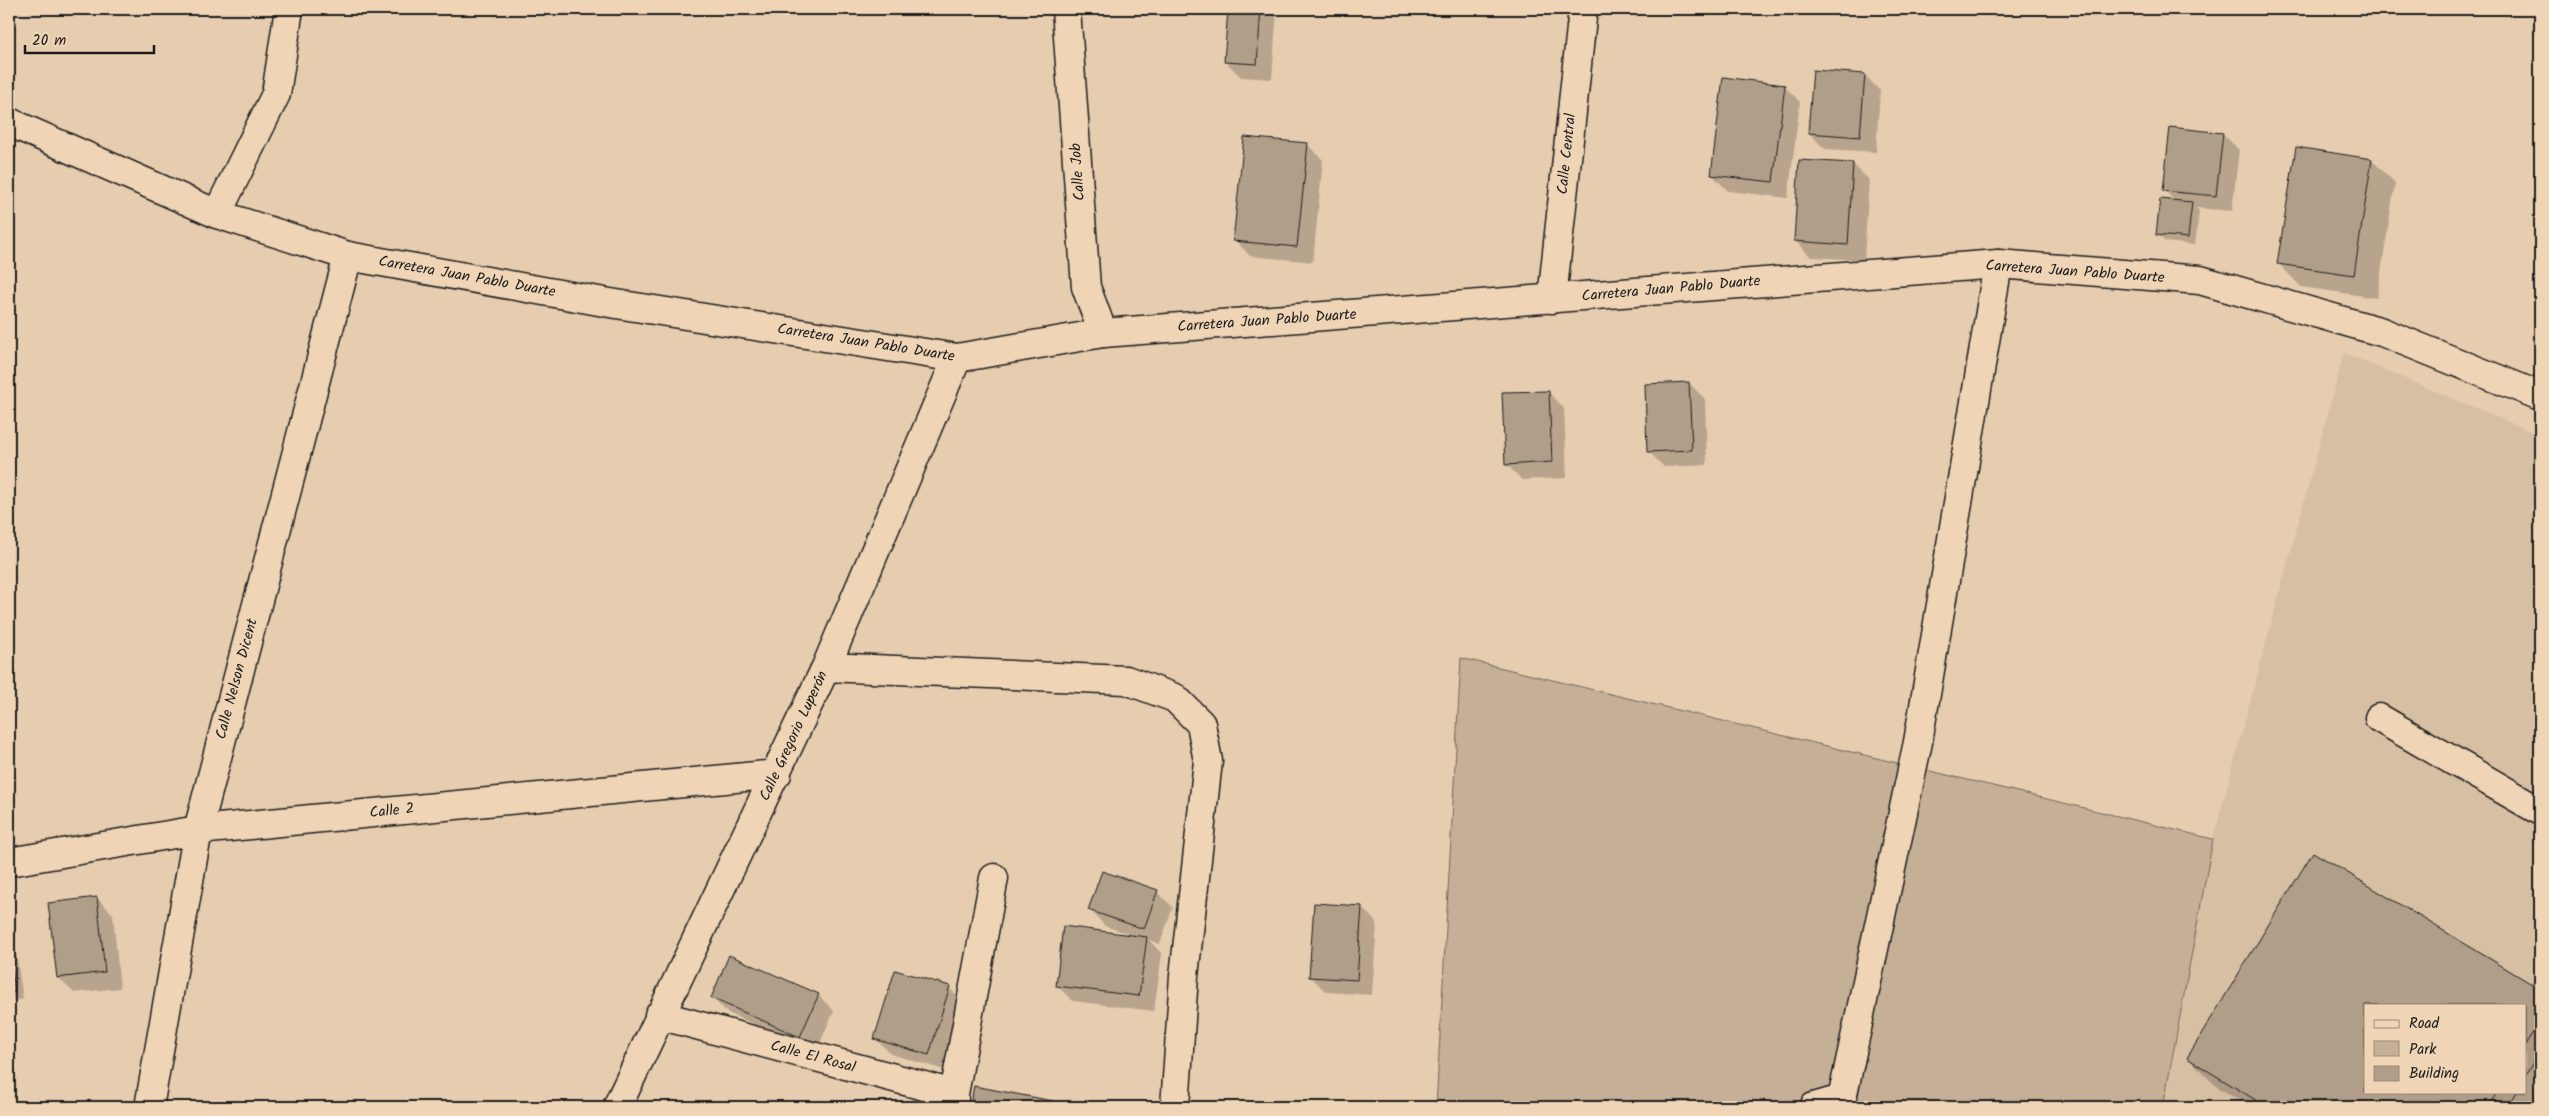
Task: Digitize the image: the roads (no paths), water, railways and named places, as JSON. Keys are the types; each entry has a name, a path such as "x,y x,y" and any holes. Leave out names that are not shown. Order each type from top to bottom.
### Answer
{"street":[{"path":"217,214 276,94 289,9"},
{"name":"Calle Job","path":"1066,9 1086,287 1103,333"},
{"name":"Calle Central","path":"1552,299 1583,9"},
{"name":"Carretera Juan Pablo Duarte","path":"9,122 217,214 348,256 610,303 957,358 1103,333 1998,264 2200,280 2382,332 2540,396"},
{"name":"Calle Nelson Dicent","path":"149,1107 198,830 348,256"},
{"path":"1814,1107 1847,1103 1918,742 1998,264"},
{"name":"Calle Gregorio Luperón","path":"617,1107 659,1016 777,774 826,667 957,358"},
{"path":"826,667 1126,680 1175,698 1201,724 1208,761 1184,976 1175,1107"},
{"path":"2378,718 2540,811"},
{"name":"Calle 2","path":"9,862 198,830 777,774"},
{"path":"954,1101 994,878"},
{"name":"Calle El Rosal","path":"659,1016 954,1101"}]}
